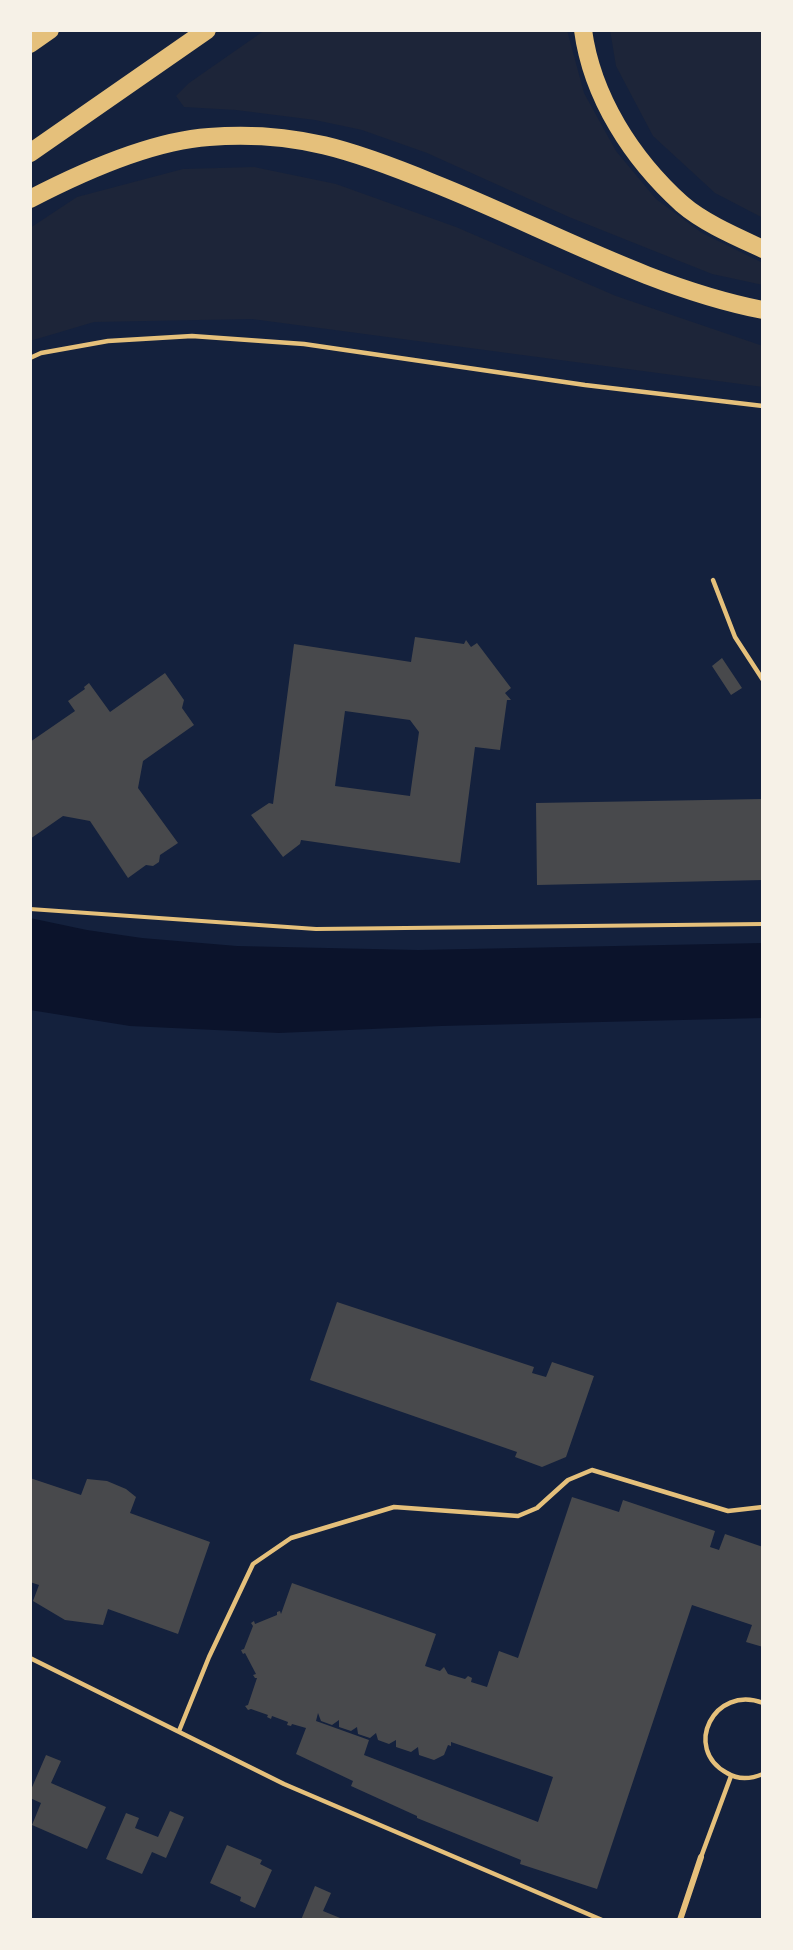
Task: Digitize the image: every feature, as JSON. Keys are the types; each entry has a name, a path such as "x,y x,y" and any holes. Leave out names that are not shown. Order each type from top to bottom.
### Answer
{"highway":[{"path":"30,44 50,30"},
{"path":"30,153 207,30"},
{"path":"583,30 600,92 624,137 650,172 684,205 730,234 763,249"},
{"path":"30,199 82,174 158,147 207,137 252,135 287,137 337,147 393,166 477,200 630,268 707,296 763,310"}],"street":[{"path":"680,1920 701,1857"}],"lane":[{"path":"30,358 41,353 108,341 192,336 304,344 585,385 763,406"},
{"path":"713,580 735,637 763,680"},
{"path":"179,1731 209,1657 253,1564 291,1538 394,1507 518,1516 537,1508 568,1480 592,1470 728,1511 763,1507"},
{"path":"30,1658 284,1784 602,1920"},
{"path":"763,1703 744,1699 734,1700 717,1710 707,1727 706,1747 715,1765 731,1776 751,1778 763,1774"},
{"path":"701,1857 731,1776"}],"path":[{"path":"30,909 316,929 763,924"}],"shaded area":[{"path":"265,30 567,30 584,93 616,151 656,199 702,233 763,263 763,285 712,274 569,217 427,153 362,130 315,120 236,110 184,107 176,96 189,83"},
{"path":"610,30 763,30 763,218 715,193 653,136 616,66"},
{"path":"254,167 336,184 456,227 616,296 763,346 763,387 252,319 94,322 30,341 30,228 77,197 183,169"},
{"path":"30,918 142,938 237,946 418,950 763,943 763,1018 441,1026 279,1033 130,1026 30,1010"}],"building":[{"path":"415,637 464,644 466,640 471,647 477,643 511,688 505,693 511,700 507,700 500,750 475,747 460,863 301,840 300,844 283,857 251,815 269,803 273,804 294,644 411,662","holes":["345,711 410,720 419,732 410,796 335,786"]},
{"path":"722,658 742,688 731,695 712,666"},
{"path":"165,673 184,700 182,708 194,725 143,761 138,788 178,843 160,855 159,862 153,866 146,865 128,878 90,821 63,816 30,839 30,742 75,711 68,701 85,689 84,687 89,683 110,712"},
{"path":"763,799 763,880 537,885 536,803"},
{"path":"337,1302 534,1367 532,1373 546,1377 552,1362 594,1376 566,1457 542,1467 515,1457 517,1452 310,1380"},
{"path":"30,1478 81,1495 87,1479 107,1481 126,1489 136,1497 130,1513 210,1542 178,1634 108,1609 103,1625 65,1620 33,1601 39,1585 30,1582"},
{"path":"572,1497 619,1512 623,1500 715,1531 710,1547 719,1550 725,1534 763,1547 763,1647 746,1642 752,1625 692,1605 597,1889 520,1864 521,1860 417,1818 351,1786 353,1781 296,1754 306,1728 287,1725 288,1722 272,1716 271,1719 267,1717 268,1715 248,1710 245,1706 248,1705 257,1678 253,1675 256,1674 245,1653 243,1654 241,1650 244,1649 253,1626 251,1623 254,1621 255,1624 277,1615 280,1611 281,1614 292,1583 436,1634 425,1666 440,1671 444,1667 448,1674 465,1679 468,1676 472,1678 471,1682 487,1687 499,1651 518,1658","holes":["318,1713 321,1721 332,1725 339,1720 339,1727 351,1731 357,1727 358,1734 370,1738 376,1733 378,1740 389,1744 396,1740 396,1747 411,1752 418,1747 419,1755 434,1760 444,1755 448,1745 451,1746 451,1742 553,1777 538,1822 364,1755 369,1740 316,1721"]},
{"path":"46,1755 61,1761 51,1783 106,1807 87,1849 32,1825 41,1803 30,1798 30,1792"},
{"path":"170,1811 184,1817 166,1858 152,1852 142,1874 106,1859 126,1813 139,1818 135,1828 158,1837"},
{"path":"227,1845 262,1860 260,1864 272,1870 255,1908 240,1901 241,1897 210,1883"},
{"path":"315,1886 331,1893 323,1911 345,1920 301,1920"}]}
